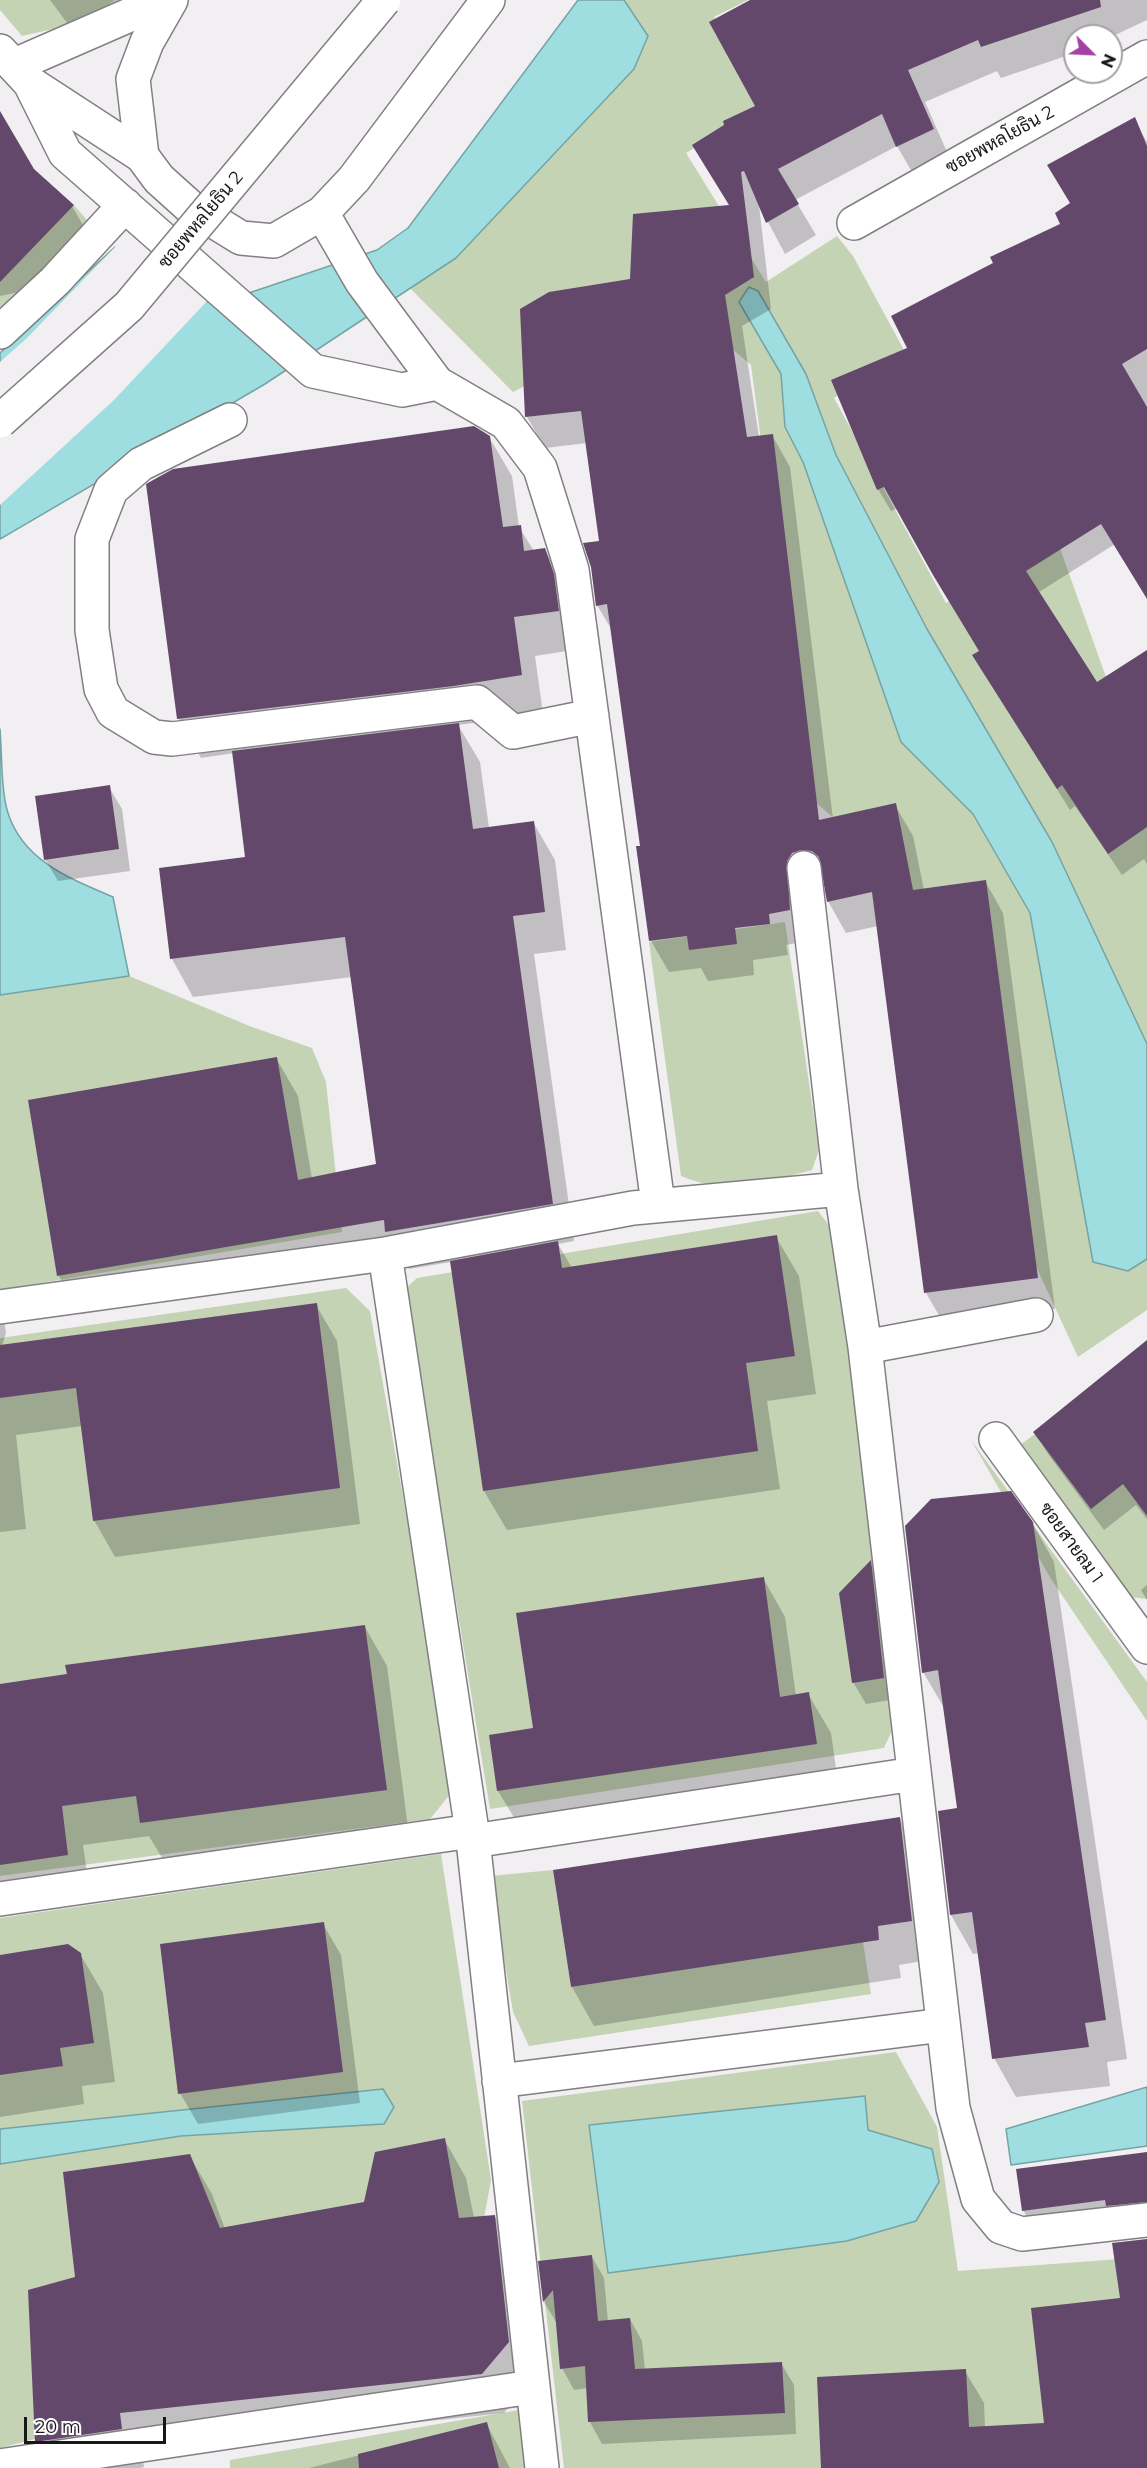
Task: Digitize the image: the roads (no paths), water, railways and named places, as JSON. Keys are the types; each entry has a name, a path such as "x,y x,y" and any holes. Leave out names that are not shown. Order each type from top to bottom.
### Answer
{"street":[{"path":"15,66 164,0"},
{"path":"141,156 134,79 147,42 171,0"},
{"name":"ซอยพหลโยธิน 2","path":"0,421 129,306 384,0"},
{"path":"15,66 141,156 159,179 189,206 241,238 274,241 322,213 354,179 488,0"},
{"name":"ซอยพหลโยธิน 2","path":"854,223 1147,57"},
{"path":"15,66 65,153 313,371 402,390 437,383"},
{"path":"0,332 55,281 125,205"},
{"path":"322,213 362,282 437,383 506,423 540,468 572,570 658,1204"},
{"path":"230,420 141,464 111,490 92,539 92,630 101,689 113,712 154,737 172,739 477,702 513,732 592,716"},
{"path":"804,868 841,1189 865,1347 953,2108 978,2199 1001,2227 1022,2234 1147,2220"},
{"path":"0,1307 385,1254 658,1204 841,1189"},
{"path":"385,1254 473,1836 542,2468"},
{"path":"865,1347 1036,1315"},
{"name":"ซอยสายลม 1","path":"996,1439 1147,1647"},
{"path":"0,1899 914,1774"},
{"path":"499,2081 944,2025"},
{"path":"0,2466 532,2387"}],"water":[{"path":"578,0 624,0 648,36 634,69 456,258 265,384 0,539 0,353 115,247 174,293 216,304 377,250 408,228"},
{"path":"749,287 758,291 806,374 836,455 927,629 1052,842 1147,1044 1147,1259 1128,1271 1093,1262 1030,913 973,814 901,742 803,462 785,427 781,374 739,302"},
{"path":"0,729 4,794 15,830 25,844 50,866 113,897 129,976 0,995"},
{"path":"1147,2087 1147,2146 1011,2165 1006,2129"},
{"path":"383,2089 394,2107 384,2124 181,2136 0,2164 0,2129"},
{"path":"865,2096 868,2130 932,2149 939,2182 916,2221 847,2241 608,2273 589,2125"}]}
